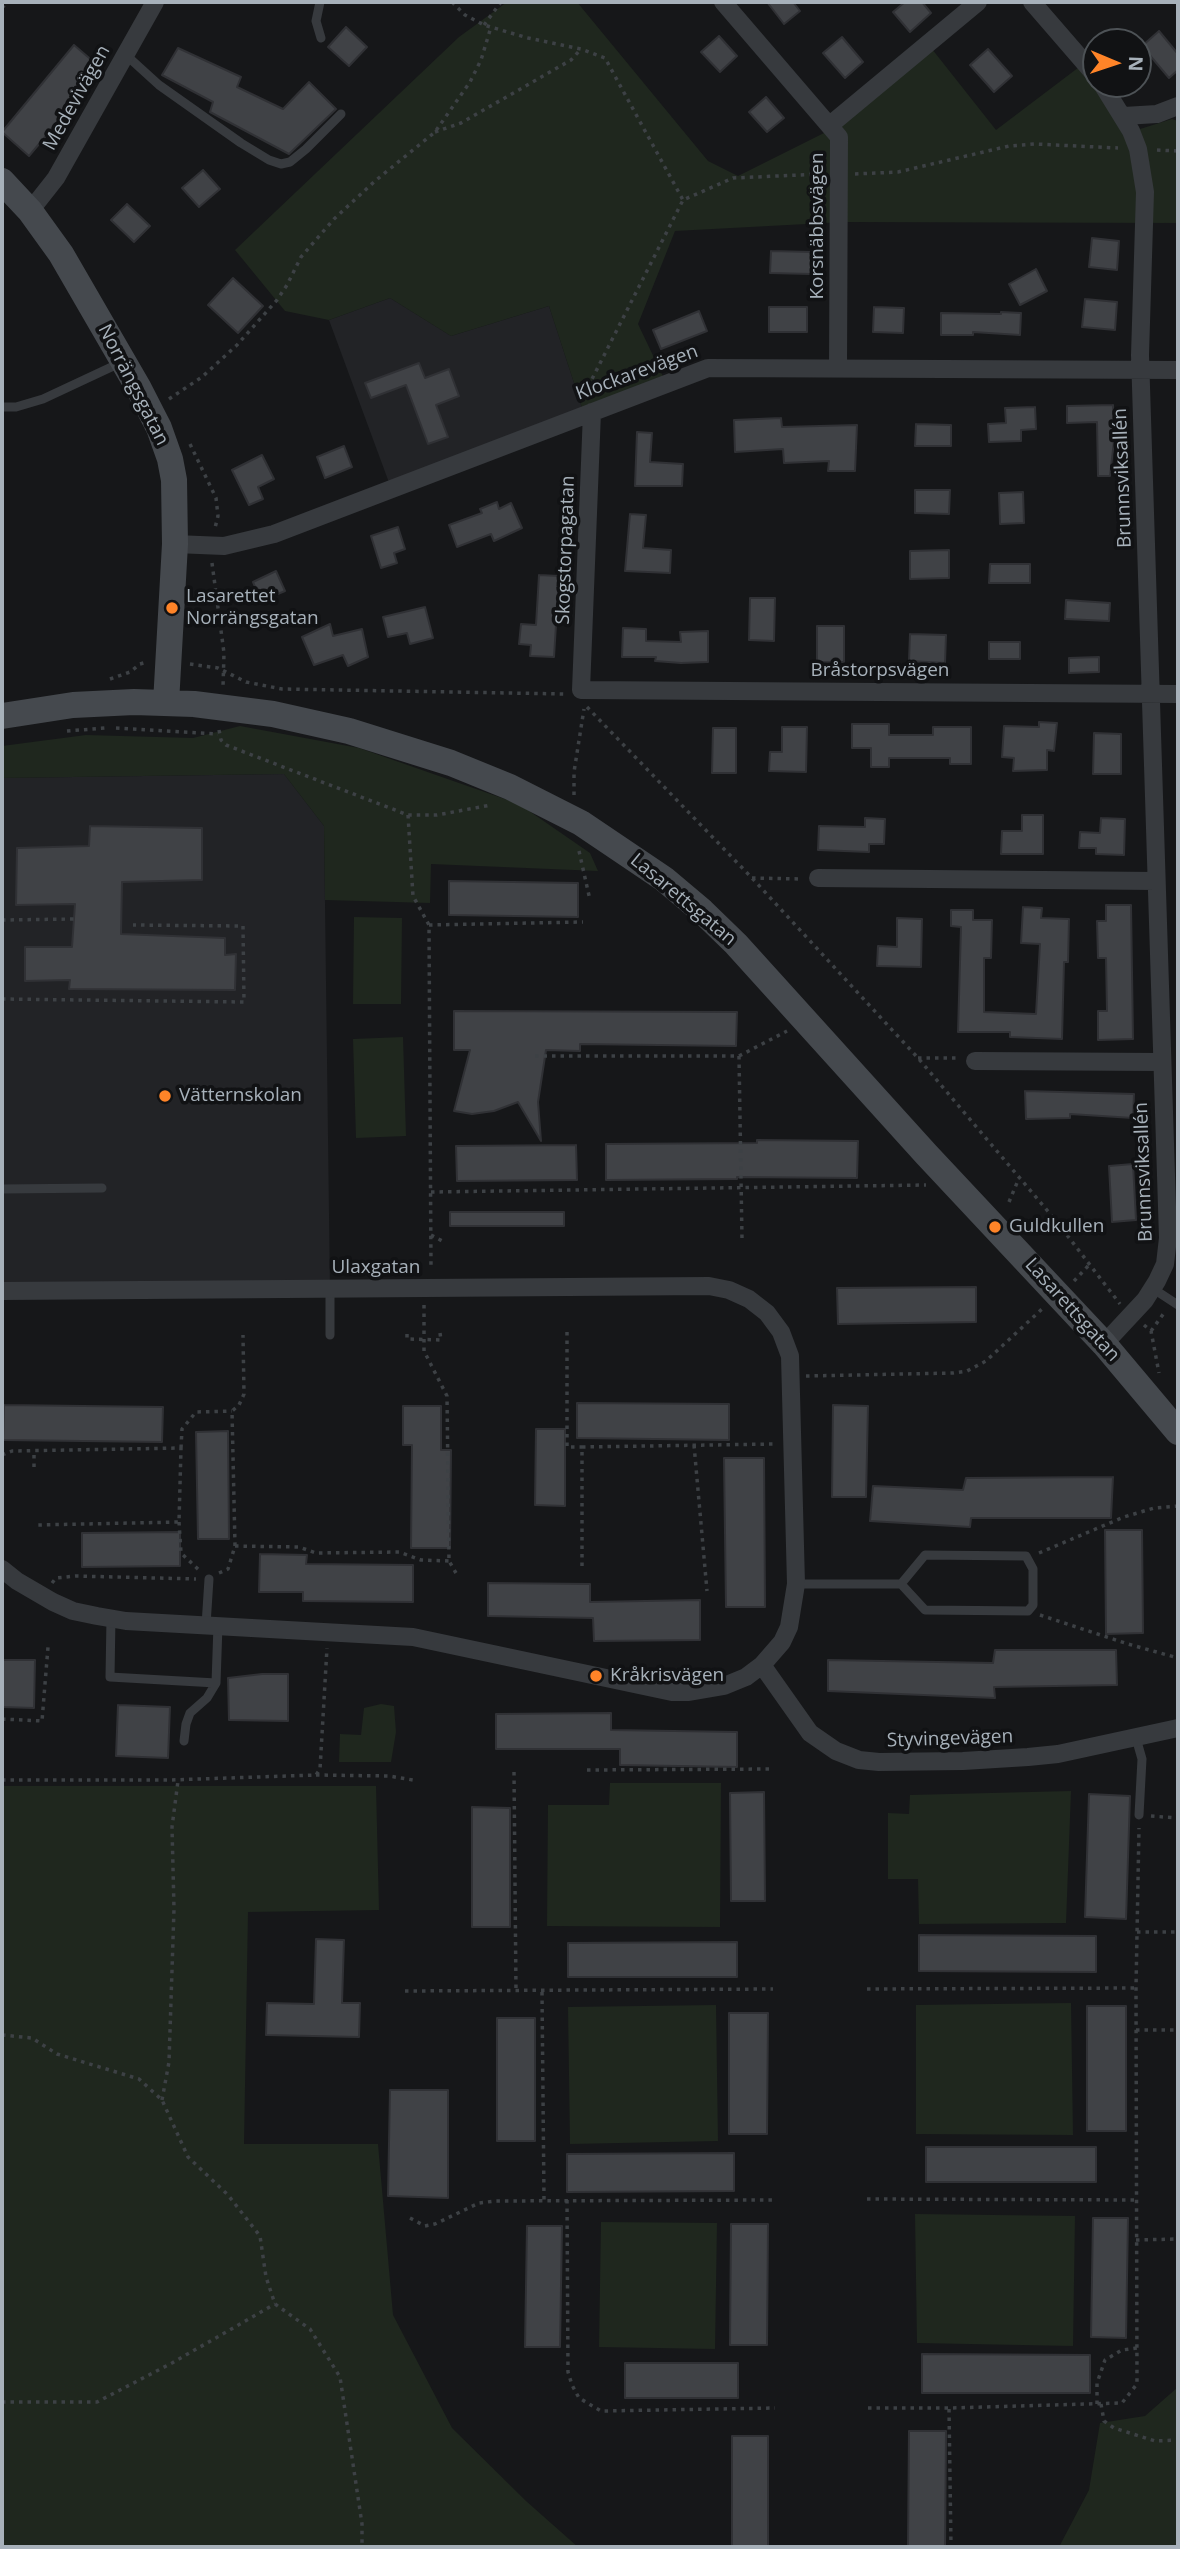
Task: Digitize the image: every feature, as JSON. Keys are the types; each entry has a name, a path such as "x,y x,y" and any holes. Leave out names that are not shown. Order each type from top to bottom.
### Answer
{"street":[{"name":"Medevivägen","path":"30,211 56,178 155,2"},
{"name":"Korsnäbbsvägen","path":"723,2 839,137 838,367"},
{"path":"830,125 978,2"},
{"path":"1032,2 1082,60"},
{"name":"Brunnsviksallén","path":"1104,1344 1132,1316 1152,1288 1165,1264 1167,1251 1140,370 1145,192 1138,149 1124,116 1112,98"},
{"path":"1124,116 1157,114 1178,106"},
{"name":"Norrängsgatan","path":"2,181 30,211 61,254 159,428 170,459 174,480 175,544 166,703"},
{"name":"Klockarevägen","path":"175,544 224,546 252,541 708,368 1178,370"},
{"name":"Skogstorpagatan","path":"580,696 592,412"},
{"name":"Bråstorpsvägen","path":"580,696 1178,694"},
{"name":"Lasarettsgatan","path":"2,716 92,704 166,703 273,714 395,744 451,762 510,787 581,823 664,879 736,944 926,1154 1059,1294 1178,1432"},
{"path":"818,878 1156,881"},
{"path":"975,1061 1161,1062"},
{"name":"Ulaxgatan","path":"2,1291 709,1286 729,1290 749,1299 767,1313 781,1332 790,1356 793,1376"},
{"path":"2,1569 42,1596 73,1611 111,1619 413,1637 672,1692 724,1686 746,1677 762,1665 782,1642 789,1627 796,1584 793,1376"},
{"name":"Styvingevägen","path":"762,1665 810,1732 836,1751 859,1760 963,1761 1028,1758 1178,1728"}],"lane":[{"path":"320,2 316,21 321,38"},
{"path":"126,55 159,85 241,143 281,164 290,162 306,149 341,114"},
{"path":"2,407 16,407 43,399 123,361"},
{"path":"2,1189 102,1188"},
{"path":"1152,1288 1176,1304"},
{"path":"330,1289 330,1335"},
{"path":"796,1584 901,1584 925,1610 1028,1611 1033,1605 1033,1569 1026,1556 925,1555 901,1584"},
{"path":"184,1741 190,1713 207,1698 216,1683 209,1579"},
{"path":"111,1619 110,1677 216,1683"},
{"path":"1136,1738 1142,1759 1139,1815"}],"path":[{"path":"2,8 6,2"},
{"path":"452,2 465,15 491,27 599,54 609,64 683,200"},
{"path":"484,24 500,2"},
{"path":"169,399 202,377 237,345 277,300 301,257 334,219 435,132 470,82 481,60 491,27"},
{"path":"435,132 461,123 571,60 581,48"},
{"path":"106,680 130,672 144,662 211,666 246,682 282,689 580,696 918,1058 1058,1222 1111,1294 1151,1331 1158,1372 1162,1378"},
{"path":"225,672 218,734 226,745 408,815 437,815 504,802 510,787"},
{"path":"57,732 116,727 218,734"},
{"path":"408,815 413,896 429,925 431,1235 424,1351 447,1396 449,1561 456,1573"},
{"path":"752,878 818,878"},
{"path":"2,920 74,919"},
{"path":"429,925 583,922"},
{"path":"2,999 244,1002 243,926 133,925"},
{"path":"535,1056 739,1056 806,1021"},
{"path":"739,1056 742,1239"},
{"path":"918,1058 950,1057 975,1061"},
{"path":"1009,1202 1019,1178"},
{"path":"431,1192 930,1185"},
{"path":"431,1235 446,1243"},
{"path":"793,1376 967,1371 986,1360 1089,1265"},
{"path":"1151,1331 1176,1304"},
{"path":"567,1332 567,1447 794,1443"},
{"path":"407,1334 407,1339 440,1340 440,1333"},
{"path":"209,1579 181,1553 179,1522 182,1429 196,1412 232,1411 239,1405 244,1394 243,1335"},
{"path":"42,1596 56,1578 76,1576 209,1579 228,1569 235,1546 232,1411"},
{"path":"1178,1432 1178,1536"},
{"path":"694,1445 707,1591"},
{"path":"582,1447 582,1566"},
{"path":"2,1455 12,1451 34,1450 181,1448"},
{"path":"34,1450 34,1467"},
{"path":"1028,1560 1124,1517 1154,1508 1178,1506"},
{"path":"36,1525 179,1522"},
{"path":"235,1546 299,1547 316,1553 399,1552 421,1560 449,1561"},
{"path":"1028,1611 1178,1658"},
{"path":"316,1775 320,1769 329,1631"},
{"path":"2,1719 43,1721 48,1647"},
{"path":"587,1770 772,1769"},
{"path":"514,1772 516,1992"},
{"path":"2,1780 178,1780 316,1775 388,1776 414,1780"},
{"path":"162,2100 169,2062 174,1909 172,1827 178,1780"},
{"path":"868,2407 949,2408 1122,2403 1137,2384 1136,1988 1139,1815 1178,1818"},
{"path":"1137,1932 1178,1932"},
{"path":"867,1989 1136,1988"},
{"path":"405,1991 773,1990"},
{"path":"542,1992 544,2200"},
{"path":"1136,2030 1178,2030"},
{"path":"2,2035 32,2038 57,2054 139,2079 162,2100 188,2157 228,2195 260,2236 266,2277 275,2304 310,2329 340,2377 362,2524 362,2547"},
{"path":"867,2199 1136,2200"},
{"path":"410,2218 425,2226 435,2224 479,2203 544,2200 775,2200"},
{"path":"567,2200 568,2372 579,2398 601,2411 775,2408"},
{"path":"1136,2240 1178,2239"},
{"path":"2,2402 97,2402 275,2304"},
{"path":"1137,2348 1122,2350 1105,2360 1097,2383 1104,2421 1114,2428 1155,2441 1178,2440"},
{"path":"949,2408 951,2547"}],"shaded area":[{"path":"507,2 577,2 708,161 738,176 840,125 932,49 996,130 1082,65 1082,98 1119,98 1140,129 1172,119 1178,121 1178,223 844,222 675,231 638,324 669,389 587,423 549,306 451,336 390,298 329,320 285,311 235,250 459,37"},
{"path":"390,298 451,336 549,306 587,423 391,488 329,320"},
{"path":"240,726 359,748 519,804 590,853 598,871 431,864 430,903 325,900 324,826 284,774 2,778 2,746 86,735 193,738"},
{"name":"Vätternskolan","path":"284,774 324,826 330,1291 2,1293 2,778"},
{"path":"354,917 402,918 401,1004 353,1004"},
{"path":"403,1037 406,1136 356,1138 353,1039"},
{"path":"381,1704 394,1706 396,1732 391,1762 339,1762 340,1734 361,1735 364,1708"},
{"path":"610,1783 721,1783 720,1927 547,1926 548,1805 609,1805"},
{"path":"2,1786 376,1786 379,1910 248,1912 244,2144 378,2144 393,2315 452,2428 526,2501 578,2547 2,2547"},
{"path":"1071,1791 1066,1923 919,1924 918,1879 888,1879 888,1813 909,1814 910,1795"},
{"path":"1071,2003 1073,2135 916,2134 916,2005"},
{"path":"716,2005 718,2141 570,2144 568,2007"},
{"path":"915,2214 1075,2216 1073,2346 917,2343"},
{"path":"601,2222 717,2223 715,2349 599,2347"},
{"path":"1178,2387 1178,2547 1059,2547 1089,2490 1100,2423 1145,2416"}],"building":[{"path":"767,2 793,2 800,11 784,24"},
{"path":"905,2 922,2 931,13 910,32 893,12"},
{"path":"346,27 367,47 349,66 328,47"},
{"path":"1159,31 1178,54 1178,70 1169,78 1152,58 1152,37"},
{"path":"719,36 737,56 720,72 701,52"},
{"path":"842,37 863,62 845,78 823,53"},
{"path":"74,45 102,69 29,156 2,132"},
{"path":"178,48 241,77 237,87 283,109 309,82 336,109 289,154 210,112 213,102 162,75"},
{"path":"988,49 1012,76 994,92 970,65"},
{"path":"766,97 784,118 767,132 749,112"},
{"path":"203,170 220,189 199,207 182,188"},
{"path":"127,204 150,226 134,242 111,220"},
{"path":"1092,238 1119,241 1117,270 1089,267"},
{"path":"771,251 812,252 811,274 770,273"},
{"path":"1036,269 1047,291 1020,305 1009,284"},
{"path":"233,278 263,306 238,333 208,305"},
{"path":"1085,299 1117,302 1115,330 1082,327"},
{"path":"769,307 807,307 807,332 769,332"},
{"path":"874,307 904,308 903,333 873,332"},
{"path":"699,311 707,331 661,349 653,330"},
{"path":"941,313 1021,313 1020,335 973,332 973,335 941,335"},
{"path":"419,363 425,378 449,369 459,396 436,405 448,437 428,444 406,385 371,398 365,383"},
{"path":"1113,405 1114,441 1110,476 1098,476 1097,422 1067,423 1067,406"},
{"path":"1035,407 1036,429 1021,430 1021,441 989,442 988,424 1006,423 1005,408"},
{"path":"781,418 782,427 857,425 855,471 828,471 829,461 784,463 783,449 735,452 734,420"},
{"path":"916,424 951,425 951,446 915,446"},
{"path":"637,432 652,433 650,462 683,464 682,486 635,486"},
{"path":"344,446 352,467 325,478 317,457"},
{"path":"262,455 274,479 258,487 263,499 249,505 232,470"},
{"path":"915,490 950,490 949,514 915,513"},
{"path":"1023,492 1024,523 1000,524 999,493"},
{"path":"497,502 499,509 511,503 522,528 494,541 491,534 457,547 449,525 482,513 480,509"},
{"path":"630,514 646,515 643,548 671,550 670,573 625,571"},
{"path":"398,527 405,549 394,553 397,563 381,568 371,536"},
{"path":"949,550 949,578 910,579 910,551"},
{"path":"990,564 1030,564 1030,583 989,583"},
{"path":"276,571 285,591 261,601 253,582"},
{"path":"539,575 559,576 554,657 530,656 531,645 519,644 521,624 536,625"},
{"path":"750,598 775,598 774,641 749,640"},
{"path":"1066,600 1110,603 1109,621 1065,619"},
{"path":"425,607 433,638 410,644 407,633 388,637 383,617"},
{"path":"330,624 333,636 362,629 368,657 348,666 343,655 314,665 302,637"},
{"path":"817,626 844,626 844,662 817,662"},
{"path":"623,628 646,629 646,641 681,642 680,632 708,631 708,662 681,663 655,661 656,657 622,657"},
{"path":"910,634 946,635 945,663 909,661"},
{"path":"989,642 1020,642 1020,659 989,659"},
{"path":"1099,657 1099,672 1069,673 1069,658"},
{"path":"1039,722 1057,723 1054,751 1047,750 1047,770 1013,771 1014,758 1002,757 1004,726 1039,727"},
{"path":"852,724 889,724 889,735 933,735 933,727 971,727 971,764 950,764 950,758 889,758 889,767 871,767 871,748 852,748"},
{"path":"782,727 807,727 806,772 769,771 770,752 782,752"},
{"path":"713,728 736,728 736,773 712,773"},
{"path":"1094,733 1121,734 1121,774 1093,774"},
{"path":"1022,815 1043,815 1043,854 1001,854 1002,831 1022,831"},
{"path":"865,818 885,819 884,844 869,844 869,852 818,850 819,826 865,827"},
{"path":"1101,818 1125,819 1124,855 1096,854 1096,848 1079,848 1080,832 1100,833"},
{"path":"90,826 202,828 202,880 122,882 121,934 225,938 225,955 236,954 235,990 69,989 70,980 25,981 25,947 72,947 75,904 16,905 17,848 89,846"},
{"path":"449,881 578,883 578,917 449,915"},
{"path":"1106,905 1131,905 1133,1039 1098,1040 1098,1011 1107,1011 1106,958 1098,958 1097,921 1106,921"},
{"path":"1023,907 1042,908 1041,918 1069,919 1068,962 1064,962 1062,1039 1010,1037 1010,1032 958,1032 961,927 951,926 951,910 973,910 973,920 992,920 991,958 984,958 984,1012 1036,1014 1040,944 1021,943"},
{"path":"897,918 922,919 921,967 877,966 878,946 897,947"},
{"path":"454,1011 737,1012 736,1046 580,1044 580,1051 546,1050 538,1102 541,1141 518,1102 494,1111 472,1114 454,1111 470,1050 454,1050"},
{"path":"1025,1091 1134,1094 1133,1118 1070,1114 1070,1118 1026,1119"},
{"path":"757,1140 858,1141 857,1178 606,1180 606,1144 757,1143"},
{"path":"576,1145 577,1180 457,1181 456,1146"},
{"path":"1133,1164 1136,1220 1112,1222 1109,1166"},
{"path":"450,1212 564,1212 564,1226 450,1226"},
{"path":"976,1287 976,1322 838,1324 837,1288"},
{"path":"577,1403 729,1404 729,1440 577,1438"},
{"path":"4,1405 163,1407 162,1442 3,1440"},
{"path":"833,1405 868,1406 866,1497 832,1497"},
{"path":"403,1406 441,1406 441,1450 451,1450 450,1548 411,1548 412,1445 403,1445"},
{"path":"536,1429 565,1429 565,1506 535,1505"},
{"path":"228,1431 229,1539 198,1539 196,1432"},
{"path":"724,1458 764,1458 765,1607 726,1607"},
{"path":"1113,1477 1111,1518 971,1518 970,1527 870,1521 873,1486 963,1490 966,1478"},
{"path":"1105,1530 1142,1530 1143,1633 1106,1634"},
{"path":"180,1532 180,1566 82,1567 82,1533"},
{"path":"260,1554 307,1555 306,1564 413,1565 413,1602 303,1601 303,1592 259,1592"},
{"path":"488,1583 590,1584 590,1602 700,1600 700,1640 594,1641 593,1618 488,1616"},
{"path":"995,1650 1116,1650 1117,1685 994,1687 995,1698 828,1691 828,1660 993,1663"},
{"path":"2,1660 35,1660 34,1708 2,1707"},
{"path":"288,1674 288,1721 229,1720 228,1678"},
{"path":"118,1705 170,1707 168,1758 116,1756"},
{"path":"611,1713 611,1730 737,1732 737,1767 620,1765 620,1749 496,1749 496,1714"},
{"path":"764,1792 765,1901 731,1901 730,1793"},
{"path":"1089,1794 1130,1796 1126,1919 1085,1917"},
{"path":"472,1807 510,1808 510,1927 472,1927"},
{"path":"919,1935 1096,1936 1096,1972 919,1971"},
{"path":"316,1939 344,1940 342,2003 360,2003 359,2037 266,2035 267,2003 314,2004"},
{"path":"737,1942 737,1977 568,1977 568,1943"},
{"path":"1087,2006 1126,2006 1126,2131 1087,2131"},
{"path":"729,2013 768,2013 767,2134 729,2134"},
{"path":"497,2018 535,2018 535,2141 497,2141"},
{"path":"390,2090 448,2090 448,2198 388,2196"},
{"path":"926,2147 1096,2147 1096,2182 926,2182"},
{"path":"734,2153 734,2191 567,2192 567,2154"},
{"path":"1093,2218 1128,2218 1126,2338 1091,2337"},
{"path":"731,2224 768,2224 767,2345 730,2345"},
{"path":"527,2226 562,2226 560,2347 525,2347"},
{"path":"922,2354 1090,2355 1090,2393 922,2393"},
{"path":"625,2363 738,2363 738,2398 625,2398"},
{"path":"909,2431 946,2431 945,2547 908,2547"},
{"path":"732,2436 768,2436 768,2547 732,2547"}],"place":[{"name":"Lasarettet Norrängsgatan","path":"172,608"},
{"name":"Vätternskolan","path":"165,1096"},
{"name":"Guldkullen","path":"995,1227"},
{"name":"Kråkrisvägen","path":"596,1676"}]}
